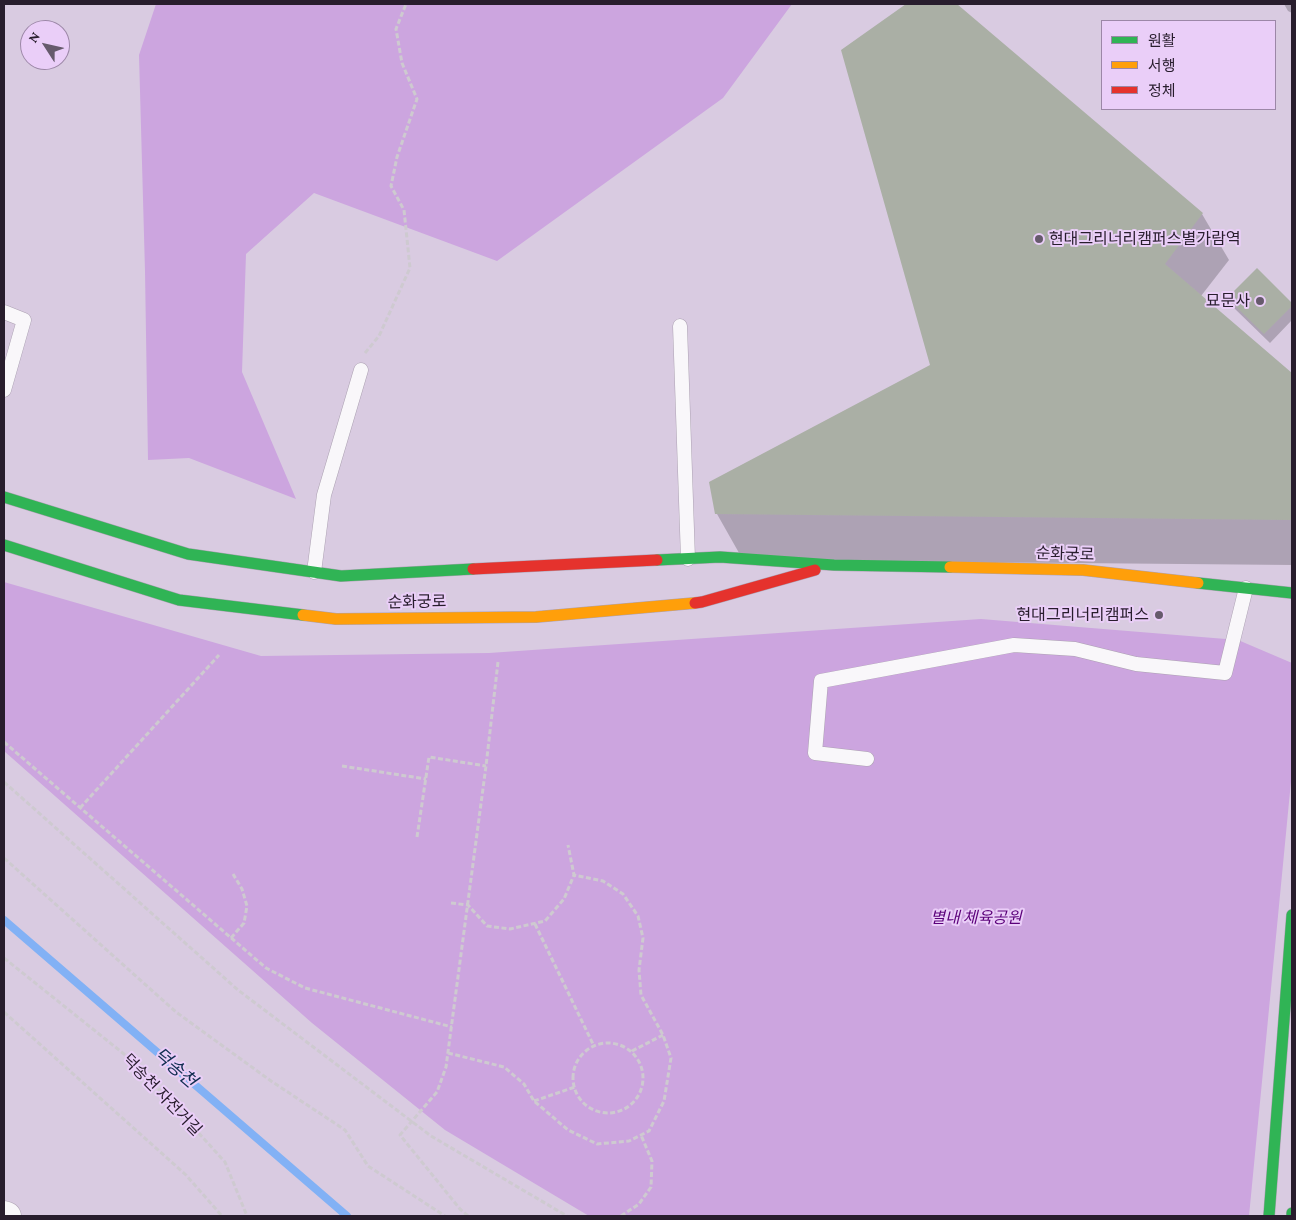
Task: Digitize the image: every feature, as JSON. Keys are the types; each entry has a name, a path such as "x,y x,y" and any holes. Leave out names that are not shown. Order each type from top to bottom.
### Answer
{"street":[{"name":"순화궁로","path":"4,497 188,554 341,576 720,557 834,565 1083,570 1292,593"},
{"name":"순화궁로","path":"4,545 179,600 336,619 536,616 702,602 834,565"},
{"path":"1269,1216 1292,921"}],"lane":[{"path":"4,312 24,320 4,390"},
{"path":"680,326 688,559"},
{"path":"314,572 324,495 360,365"},
{"path":"867,759 815,753 821,681 1014,645 1076,649 1136,664 1225,673 1246,588"}],"path":[{"path":"360,365 379,336 410,268 404,210 391,186 397,157 417,99 402,63 396,29 406,4"},
{"path":"80,808 219,655"},
{"path":"468,1216 460,1209 400,1135 437,1092 446,1067 498,662"},
{"path":"4,742 266,968 305,988 452,1027"},
{"path":"417,837 429,757 486,766"},
{"path":"342,766 426,779"},
{"path":"4,782 238,990 431,1136 567,1216"},
{"path":"451,903 468,905 486,926 510,929 545,921 564,899 574,875 568,845"},
{"path":"4,858 176,1012 271,1081 345,1130 368,1166 445,1216"},
{"path":"231,938 244,923 247,906 242,888 233,874"},
{"path":"448,1054 504,1067 524,1084 534,1101 568,1130 597,1144 629,1141 649,1131 664,1101 671,1058 663,1035 641,995 639,970 644,938 638,916 623,894 603,881 574,875"},
{"path":"535,924 594,1045"},
{"name":"덕송천 자전거길","path":"4,958 134,1062 225,1162 247,1216"},
{"path":"4,1012 186,1175 222,1216"},
{"path":"632,1051 663,1035"},
{"path":"614,1042 632,1051 643,1068 642,1088 632,1105 613,1113 593,1110 578,1097 572,1077 578,1058 594,1045 614,1042"},
{"path":"534,1101 575,1087"},
{"path":"621,1216 639,1204 651,1187 652,1161 641,1136"}],"green space":[{"path":"156,4 792,4 723,98 497,261 314,193 246,254 242,372 296,499 189,458 148,460 139,55"},
{"name":"별내 체육공원","path":"4,582 261,656 489,653 981,619 1238,640 1292,663 1292,771 1249,1216 589,1216 445,1130 312,1023 4,751"}],"building":[{"name":"현대그리너리캠퍼스별가람역","path":"906,4 957,4 1203,213 1165,264 1292,373 1292,520 715,514 709,482 930,365 841,50"},
{"name":"묘문사","path":"1257,268 1292,303 1292,306 1264,334 1227,298"}],"waterway":[{"name":"덕송천","path":"4,920 347,1216"}],"traffic: fast":[{"path":"4,497 188,554 341,576 473,569"},
{"path":"4,545 179,600 303,615"},
{"path":"657,560 720,557 834,565 950,567"},
{"path":"1198,583 1292,593"},
{"path":"1269,1216 1292,915"}],"traffic: slow":[{"path":"950,567 1083,570 1198,583"},
{"path":"303,615 336,619 536,617 695,603"}],"traffic: jam":[{"path":"473,569 657,560"},
{"path":"695,603 815,570"}],"place":[{"name":"현대그리너리캠퍼스별가람역","path":"1039,239"},
{"name":"묘문사","path":"1260,301"},
{"name":"현대그리너리캠퍼스","path":"1159,615"}]}
